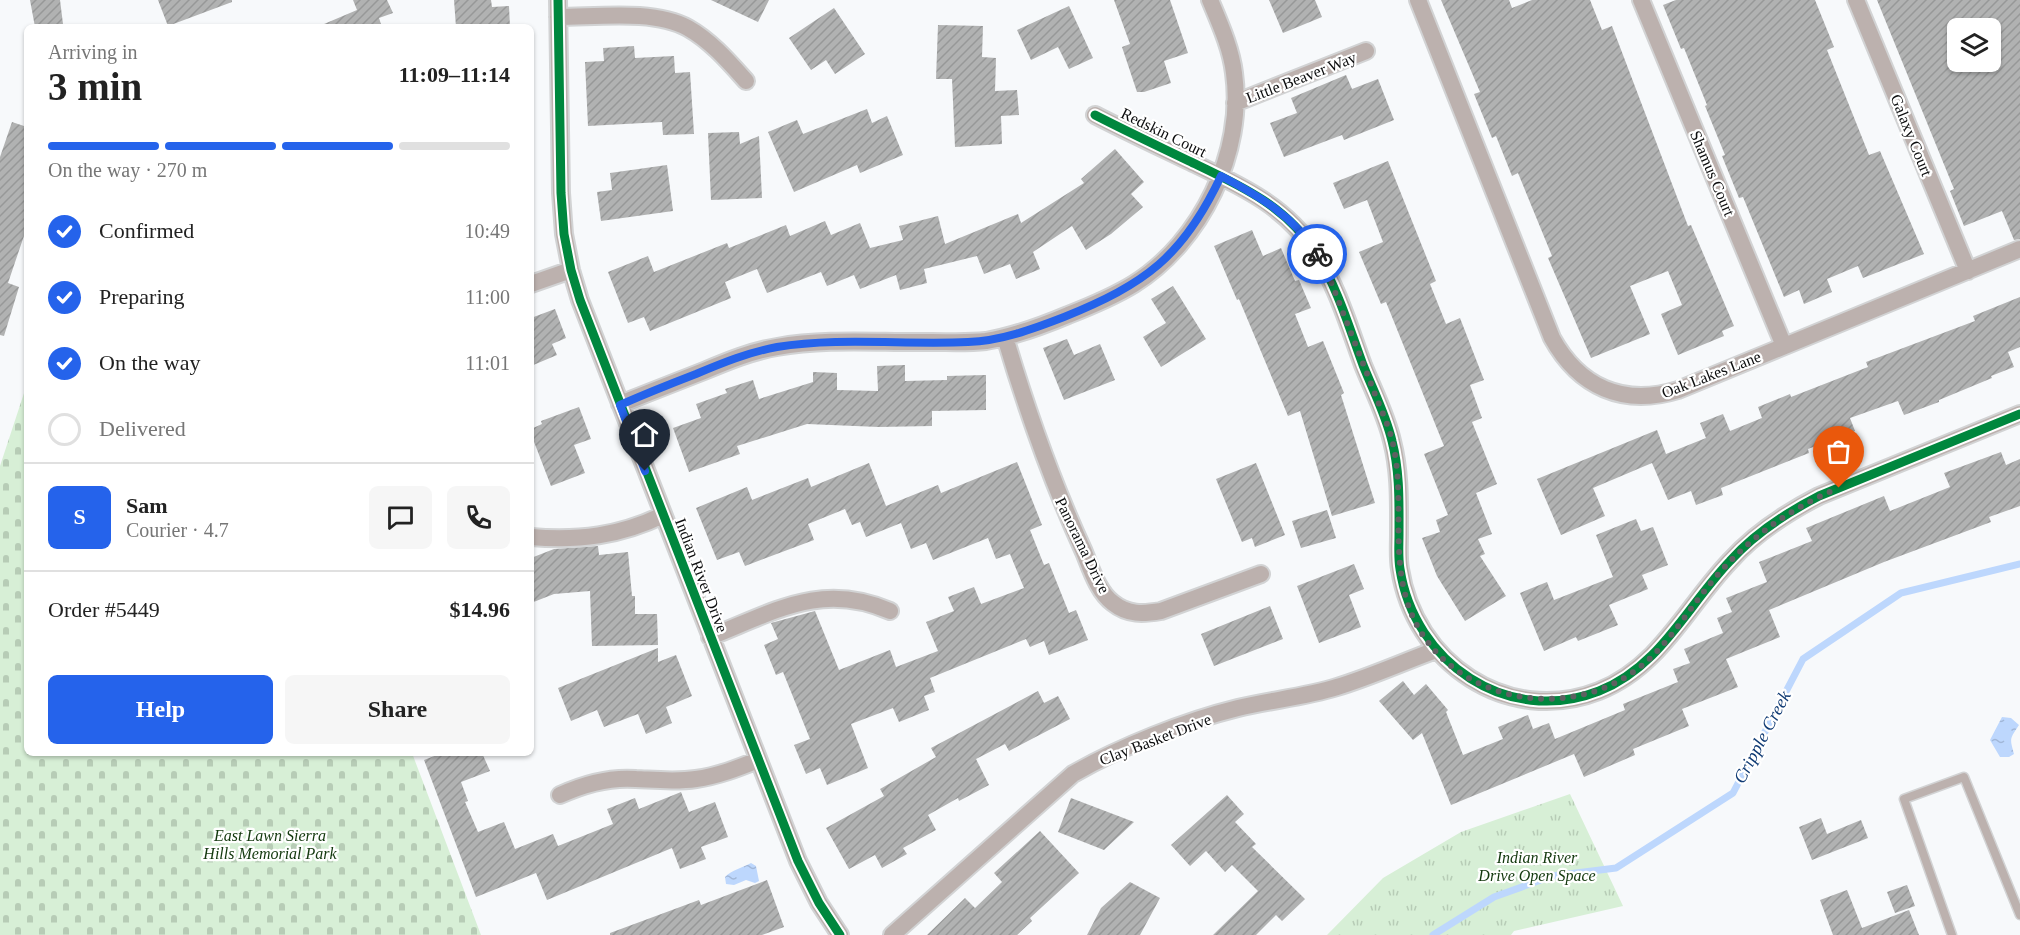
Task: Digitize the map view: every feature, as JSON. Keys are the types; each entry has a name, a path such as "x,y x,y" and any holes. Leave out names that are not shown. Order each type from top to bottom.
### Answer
{"street":[{"name":"Indian River Drive","path":"558,0 561,193 564,234 580,300 798,861 819,903 840,935"},
{"path":"620,405 742,356 777,347 813,343 969,342 1005,337 1037,328 1107,299 1135,283 1160,264 1182,241 1205,209 1221,176 1230,147 1235,103 1234,74 1227,43 1210,0"},
{"name":"Oak Lakes Lane","path":"1418,0 1552,338 1562,356 1580,375 1598,386 1617,393 1643,397 1664,394 2020,249"},
{"name":"Shamus Court","path":"1641,0 1784,346"},
{"name":"Galaxy Court","path":"1856,0 1968,271"},
{"path":"558,18 658,18 687,27 725,57 746,81"},
{"name":"Little Beaver Way","path":"1235,103 1366,51"},
{"name":"Redskin Court","path":"1095,115 1258,195 1295,226 1315,251 1330,279 1392,438 1398,471 1399,566 1405,597 1418,625 1436,650 1455,668 1495,691 1525,699 1571,698 1601,690 1629,676 1664,643 1731,559 1766,528 1792,510 1819,496 2020,414"},
{"path":"534,283 571,270"},
{"name":"Panorama Drive","path":"1005,337 1029,417 1059,498 1101,590 1112,603 1127,611 1152,613 1261,574"},
{"path":"534,537 560,539 591,537 621,531 663,515"},
{"path":"710,637 792,605 823,598 856,600 890,611"},
{"name":"Clay Basket Drive","path":"892,935 1073,774 1102,757 1197,720 1239,708 1300,697 1338,687 1436,650"},
{"path":"560,795 604,780 635,778 666,781 696,780 727,773 758,760"}],"lane":[{"path":"1952,935 1904,799 1964,777 2020,915"}],"green space":[{"name":"East Lawn Sierra Hills Memorial Park","path":"24,393 24,756 413,756 481,935 0,935 0,466"},
{"name":"Indian River Drive Open Space","path":"1570,794 1623,906 1514,931 1511,935 1327,935 1383,878 1461,832"}],"water":[{"path":"2002,717 2011,718 2019,725 2011,739 2014,754 2009,757 2000,757 1990,740"},
{"path":"751,863 756,866 759,881 755,883 746,880 734,885 726,884 725,877"}],"building":[{"path":"30,0 60,0 63,24 34,24"},
{"path":"158,0 232,0 232,2 173,24 167,24"},
{"path":"353,0 387,0 393,13 379,18 381,24 324,24 357,10"},
{"path":"454,0 491,0 492,7 509,6 510,24 456,24"},
{"path":"711,0 769,0 758,22"},
{"path":"1114,0 1170,0 1188,53 1164,61 1171,83 1137,92 1122,47 1130,44"},
{"path":"1269,0 1315,0 1322,17 1283,33"},
{"path":"1441,0 1509,0 1512,8 1532,0 1590,0 1602,30 1612,26 1688,226 1691,225 1734,326 1722,331 1724,336 1678,355 1661,314 1682,305 1668,271 1630,286 1650,334 1591,358 1548,258 1552,256 1518,173 1512,176 1496,136 1492,138 1474,94 1480,92"},
{"path":"1676,0 1815,0 1834,47 1827,50 1869,155 1880,151 1924,254 1863,278 1858,266 1827,279 1832,292 1804,304 1799,290 1784,297 1743,197 1739,198 1722,156 1725,155 1705,106 1707,105 1684,48 1681,49 1663,5"},
{"path":"1877,0 2020,0 2020,239 2014,240 2002,211 1964,226 1950,191 1954,189"},
{"path":"1069,6 1093,58 1069,69 1058,47 1031,60 1017,30"},
{"path":"834,8 865,54 835,74 826,60 811,70 789,38"},
{"path":"938,25 983,26 982,57 996,58 995,91 1017,90 1019,115 1001,116 1002,144 955,147 952,79 936,79"},
{"path":"634,46 635,58 674,56 675,73 690,72 694,134 663,135 662,122 588,126 585,62 604,61 603,48"},
{"path":"1346,75 1352,89 1378,79 1394,120 1344,140 1342,135 1284,157 1270,123 1297,113 1291,98"},
{"path":"867,109 872,123 887,116 903,155 860,173 857,165 794,192 768,132 797,120 803,134"},
{"path":"12,122 24,126 24,236 8,283 19,287 4,336 0,335 0,157"},
{"path":"739,132 740,144 759,136 762,198 711,200 708,133"},
{"path":"1115,149 1144,182 1131,194 1143,207 1111,234 1086,250 1072,226 1033,252 1040,269 1016,279 1010,264 984,274 977,256 924,269 927,283 900,290 896,275 860,289 854,275 827,286 821,272 767,293 757,269 725,282 731,298 650,331 644,317 628,323 608,272 648,256 654,272 727,243 729,248 786,225 790,236 825,221 831,235 860,223 870,248 903,240 899,226 938,216 945,244 1018,214 1021,223 1084,183 1081,179"},
{"path":"1388,161 1436,281 1430,284 1446,324 1460,318 1484,380 1470,385 1482,418 1472,422 1497,484 1476,493 1492,534 1478,539 1485,554 1480,556 1506,596 1465,621 1437,576 1422,538 1440,532 1436,520 1448,515 1424,454 1444,446 1386,302 1381,304 1359,252 1383,242 1367,200 1344,209 1333,183"},
{"path":"667,165 673,211 601,221 597,192 612,190 610,173"},
{"path":"1252,230 1263,256 1281,248 1295,281 1299,280 1311,308 1295,314 1308,347 1323,341 1344,393 1341,395 1375,503 1332,516 1300,411 1288,416 1214,246"},
{"path":"1173,286 1206,339 1161,367 1143,337 1166,323 1151,299"},
{"path":"2020,297 2020,347 2008,352 2014,367 1939,400 1939,402 1904,415 1898,401 1850,418 1855,431 1808,449 1809,453 1721,488 1723,495 1696,505 1691,491 1668,500 1652,463 1593,488 1605,516 1561,535 1537,479 1657,430 1666,454 1706,438 1700,423 1723,414 1730,431 1762,418 1758,407 1790,394 1791,397 1868,367 1866,362 1975,321 1973,316"},
{"path":"555,309 566,338 552,344 557,355 534,365 534,317"},
{"path":"1067,339 1074,355 1100,344 1115,380 1064,400 1043,348"},
{"path":"905,365 905,381 947,380 947,376 986,375 986,410 932,411 932,426 879,427 807,424 737,446 740,454 689,472 673,428 701,418 696,404 727,393 725,389 753,380 759,399 813,382 813,372 837,373 837,390 878,391 877,366"},
{"path":"579,407 591,439 574,445 585,473 551,486 534,442 534,428 542,424 541,421"},
{"path":"2001,452 2006,465 2020,459 2020,506 1989,517 1991,522 1884,562 1769,610 1780,637 1726,659 1738,687 1682,709 1689,726 1633,749 1635,755 1584,777 1574,754 1451,805 1422,733 1413,740 1379,701 1403,681 1414,695 1426,684 1448,710 1446,712 1463,755 1503,739 1498,727 1528,715 1533,729 1549,723 1555,739 1625,710 1623,704 1678,682 1673,669 1690,663 1684,649 1723,633 1717,618 1732,612 1726,598 1767,582 1759,562 1812,541 1806,528 1884,496 1890,511 1950,487 1944,473"},
{"path":"1017,462 1042,525 1030,530 1044,565 1049,563 1069,613 1076,610 1088,640 1049,655 1044,641 1030,647 1026,639 930,678 935,692 924,696 929,710 899,722 893,708 851,724 868,768 827,785 820,768 806,774 794,745 810,739 783,672 776,675 764,645 778,639 771,623 815,611 839,670 890,650 896,667 938,651 926,622 954,611 948,597 974,587 981,604 1024,588 1010,554 996,559 988,538 933,560 926,543 911,549 901,523 866,537 860,522 852,525 845,509 808,524 814,540 745,566 739,552 717,560 696,508 747,487 752,500 808,478 811,487 869,463 886,506 938,485 941,493"},
{"path":"1256,463 1285,535 1255,547 1252,538 1242,542 1216,479"},
{"path":"1327,510 1336,538 1301,548 1292,521"},
{"path":"1636,519 1641,531 1653,527 1668,565 1642,575 1648,589 1609,605 1618,625 1578,641 1576,637 1544,651 1520,593 1547,582 1554,600 1613,577 1596,535"},
{"path":"598,546 599,555 628,552 632,596 635,596 635,614 657,614 658,645 592,646 590,591 554,594 534,602 534,557 554,549"},
{"path":"1354,564 1364,589 1349,595 1361,627 1319,643 1297,586"},
{"path":"1270,606 1283,639 1214,666 1201,634"},
{"path":"658,648 658,662 676,655 692,696 666,707 672,723 646,734 638,714 604,727 597,710 571,721 558,688"},
{"path":"1038,691 1044,703 1058,696 1070,719 1009,751 1005,744 976,759 989,785 959,801 958,798 928,815 936,830 903,848 907,854 882,868 875,855 849,869 826,828 884,796 880,789 936,757 931,748"},
{"path":"434,756 483,756 490,771 461,782 468,801 465,802 478,832 504,822 515,849 553,834 558,846 613,824 607,809 635,798 639,809 681,792 689,812 715,802 728,837 701,847 706,859 680,869 672,848 547,900 536,873 476,897 424,760"},
{"path":"1227,795 1244,814 1235,822 1256,844 1252,847 1305,899 1282,921 1276,915 1256,935 1213,935 1258,891 1232,865 1225,872 1206,851 1190,866 1171,845"},
{"path":"1071,798 1134,822 1104,850 1058,832"},
{"path":"1821,818 1827,834 1861,820 1868,838 1812,860 1799,827"},
{"path":"1040,831 1079,873 1030,918 1032,921 1017,935 927,935 965,898 975,908 1002,882 994,873"},
{"path":"767,880 784,927 762,935 610,935 610,933 699,900 701,905"},
{"path":"1130,882 1160,898 1140,935 1087,935 1101,908"},
{"path":"1907,885 1915,906 1895,913 1887,892"},
{"path":"1847,890 1862,928 1909,910 1919,935 1833,935 1820,900"}],"waterway":[{"name":"Cripple Creek","path":"1433,935 1494,897 1552,876 1616,868 1733,793 1803,659 1901,593 2020,564"}],"cycle path":[{"path":"558,0 561,193 564,234 580,300 798,861 819,903 840,935"},
{"path":"1095,115 1225,178 1259,198 1290,221 1315,252 1336,293 1383,412 1395,453 1399,499 1399,565 1409,602 1424,632 1445,658 1470,678 1499,693 1531,700 1565,700 1599,691 1620,680 1656,651 1740,551 1760,533 1795,509 1819,496 2020,414"}],"way so far":[{"path":"1317,254 1330,279 1392,438 1398,471 1399,566 1405,597 1418,625 1436,650 1455,668 1481,685 1525,699 1540,700 1587,695 1629,676 1664,643 1731,559 1766,528 1792,510 1839,488"}],"route":[{"path":"645,471 620,405 742,356 777,347 813,343 969,342 1005,337 1037,328 1107,299 1135,283 1160,264 1182,241 1200,216 1221,176 1258,195 1271,205 1295,226 1317,254"}]}
